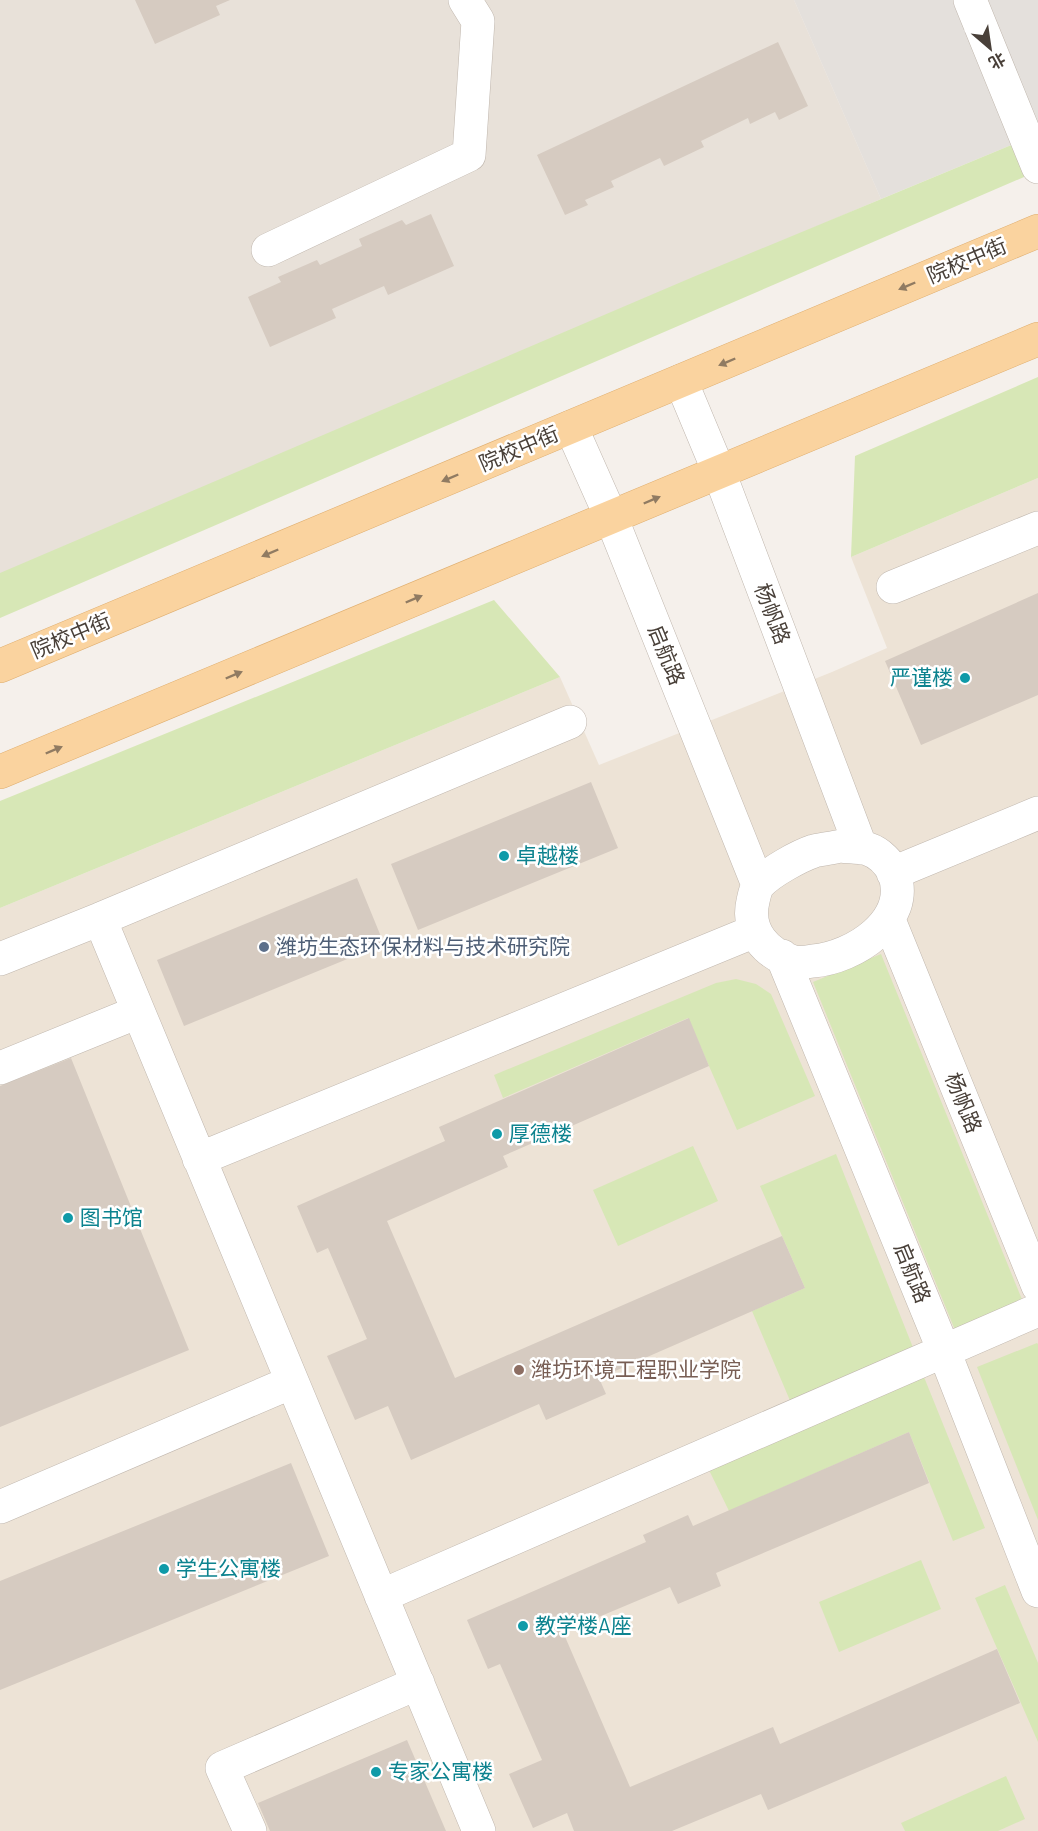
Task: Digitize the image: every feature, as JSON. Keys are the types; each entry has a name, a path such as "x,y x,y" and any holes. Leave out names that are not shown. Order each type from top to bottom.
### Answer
{"main road":[{"name":"院校中街","path":"0,666 1038,231"},
{"path":"0,772 1038,339"}],"lane":[{"path":"268,250 469,155 478,21 465,0"},
{"path":"970,0 1038,167"},
{"name":"杨帆路","path":"681,381 719,472 861,848"},
{"name":"启航路","path":"571,427 611,517 758,885"},
{"path":"893,587 1038,528"},
{"path":"0,960 570,722"},
{"path":"893,873 1038,813"},
{"path":"841,846 870,850 890,863 893,873 897,880 897,897 889,920 871,938 833,958 796,962 782,956 760,941 751,924 752,904 758,885 782,868 813,852 841,846"},
{"path":"100,919 479,1831"},
{"name":"杨帆路","path":"889,920 1038,1286"},
{"path":"199,1159 755,931"},
{"name":"启航路","path":"782,956 944,1351 1038,1591"},
{"path":"0,1068 138,1012"},
{"path":"381,1596 1038,1310"},
{"path":"0,1507 292,1382"},
{"path":"250,1831 222,1768 418,1683"}],"shaded area":[{"path":"0,0 794,0 881,199 0,574"},
{"path":"794,0 1038,0 1038,134 881,199"},
{"name":"潍坊环境工程职业学院","path":"1038,478 1038,1831 0,1831 0,908 560,677 599,765 832,672 887,648 851,557"}],"green space":[{"path":"1038,134 1038,171 0,618 0,573 693,277"},
{"path":"1038,377 1038,478 851,557 855,456"},
{"path":"494,600 560,677 0,908 0,801"},
{"path":"881,954 1023,1302 955,1330 813,982"},
{"path":"736,979 756,984 771,994 815,1096 737,1130 688,1018 503,1098 494,1075 716,983"},
{"path":"693,1146 718,1201 618,1246 593,1190"},
{"path":"836,1154 914,1350 791,1403 752,1311 805,1288 760,1186"},
{"path":"1038,1344 1038,1520 977,1367"},
{"path":"924,1377 985,1528 953,1541 909,1432 729,1511 709,1470"},
{"path":"921,1560 941,1609 839,1652 819,1602"},
{"path":"1005,1585 1038,1663 1038,1742 975,1598"},
{"path":"1006,1776 1025,1819 998,1831 905,1831 901,1823"}],"building":[{"path":"135,0 230,0 216,6 220,15 155,44"},
{"path":"778,42 808,106 779,120 775,112 750,124 748,118 701,141 704,147 664,166 660,158 611,181 614,187 585,200 588,205 565,215 537,155"},
{"path":"431,214 454,266 388,295 384,286 332,309 336,318 270,347 248,297 281,282 278,277 317,260 320,265 362,246 359,239 402,220 406,225"},
{"name":"严谨楼","path":"1038,593 1038,695 921,745 885,661"},
{"name":"卓越楼","path":"591,782 618,848 418,930 391,864"},
{"path":"357,878 384,944 184,1026 157,960"},
{"path":"689,1018 709,1066 503,1156 508,1167 387,1221 455,1378 782,1236 805,1288 599,1378 606,1394 546,1420 539,1404 411,1460 388,1406 355,1420 327,1356 367,1339 328,1248 317,1253 297,1206 445,1141 439,1127"},
{"name":"图书馆","path":"71,1058 189,1350 0,1427 0,1086"},
{"name":"教学楼A座","path":"909,1432 929,1483 716,1573 721,1586 678,1604 670,1587 563,1632 630,1787 773,1727 780,1744 997,1649 1020,1703 768,1810 761,1794 672,1831 574,1831 567,1813 533,1828 509,1774 542,1760 500,1664 488,1669 467,1620 646,1542 643,1535 688,1515 693,1526"},
{"name":"学生公寓楼","path":"291,1463 329,1556 0,1690 0,1581"},
{"name":"专家公寓楼","path":"407,1740 446,1831 270,1831 258,1803"}],"place":[{"name":"严谨楼","path":"965,678"},
{"name":"卓越楼","path":"504,856"},
{"name":"潍坊生态环保材料与技术研究院","path":"264,947"},
{"name":"厚德楼","path":"497,1134"},
{"name":"图书馆","path":"68,1218"},
{"name":"潍坊环境工程职业学院","path":"519,1370"},
{"name":"学生公寓楼","path":"164,1569"},
{"name":"教学楼A座","path":"523,1626"},
{"name":"专家公寓楼","path":"376,1772"}]}
